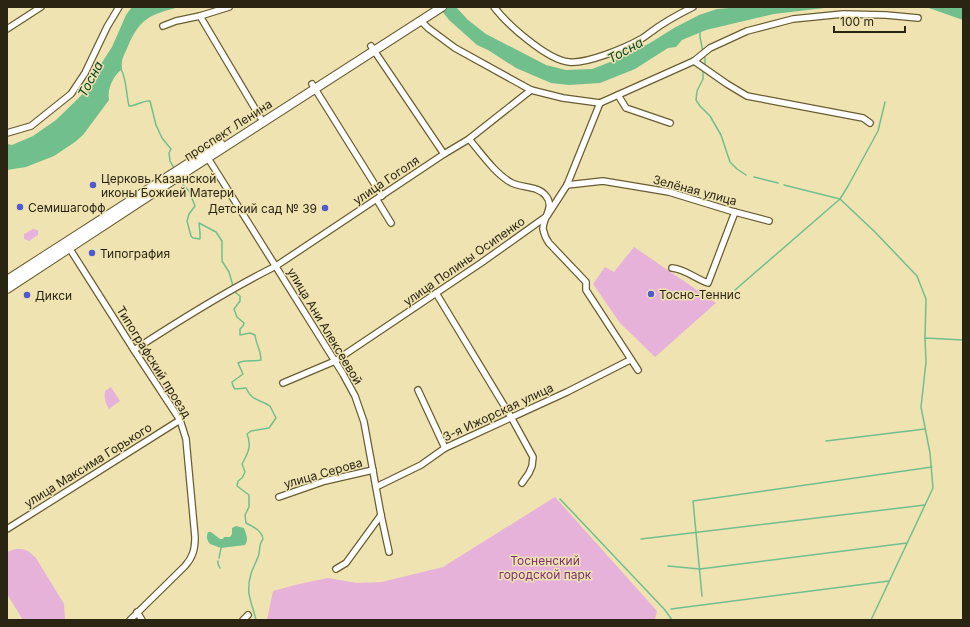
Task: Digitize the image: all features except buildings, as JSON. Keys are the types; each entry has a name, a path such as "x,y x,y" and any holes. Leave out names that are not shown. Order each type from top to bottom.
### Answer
{"main road":[{"name":"проспект Ленина","path":"425,16 432,7"},
{"name":"проспект Ленина","path":"7,288 68,245 162,183 372,49 442,7"},
{"name":"проспект Ленина","path":"206,155 260,117 314,86"},
{"name":"проспект Ленина","path":"7,280 68,245"}],"street":[{"path":"7,29 41,7"},
{"path":"7,133 31,126 71,94 85,73 107,27 119,7"},
{"path":"163,26 176,20 200,16 229,7"},
{"path":"494,7 500,16 536,46 558,60 570,62 586,60 623,48 693,7"},
{"path":"425,16 428,28 455,48 531,90 564,98 600,103 694,61 710,48 747,31 793,19 843,14 886,15 918,18"},
{"path":"200,16 260,117"},
{"path":"372,49 444,154"},
{"path":"694,61 746,96 863,118 870,123"},
{"path":"314,86 382,196"},
{"name":"улица Гоголя","path":"134,350 180,320 248,280 276,266 377,200 444,154 469,139 531,90"},
{"path":"618,94 626,108 670,123"},
{"name":"улица Полины Осипенко","path":"283,383 335,361 547,216 567,186 600,103"},
{"path":"469,139 504,179 514,184 540,191 546,196 549,202 549,207 543,228 549,243 586,282 586,290 630,360 638,370"},
{"name":"улица Ани Алексеевой","path":"206,155 350,386 364,422 389,552"},
{"name":"Зелёная улица","path":"567,186 603,181 669,192 769,221"},
{"path":"377,200 391,223"},
{"path":"672,268 679,269 699,280 708,282 735,212"},
{"name":"Типографский проезд","path":"68,245 180,420 186,439 195,537 194,552 190,561 137,612"},
{"path":"436,293 511,417 533,457 532,466 529,473 522,482"},
{"name":"3-я Ижорская улица","path":"376,487 421,465 445,448 567,392 630,360"},
{"path":"418,390 445,448"},
{"name":"улица Максима Горького","path":"7,529 180,420"},
{"name":"улица Серова","path":"279,497 325,481 373,470"},
{"path":"336,569 346,563 381,515"},
{"path":"130,620 137,612 142,620"},
{"path":"243,620 248,615"}],"green space":[{"path":"33,229 38,230 38,235 29,241 24,239 24,234"},
{"name":"Тосно-Теннис","path":"634,247 716,303 655,357 620,323 593,284 605,267 614,272"},
{"path":"111,387 120,401 109,409 105,400 105,391"},
{"name":"Тосненский городской парк","path":"555,497 657,611 655,620 267,620 273,591 328,578 357,583 382,582 443,567"},
{"path":"15,549 28,551 36,558 64,604 65,620 23,620 7,594 7,552"}],"shaded area":[{"path":"132,7 179,7 154,15 142,23 137,29 123,57 122,69 111,83 109,100 83,135 54,156 26,167 7,170 7,144 12,145 33,136 56,120 93,84 99,67 112,47 126,15"},
{"path":"439,7 456,7 468,20 486,34 546,65 566,70 592,69 613,61 650,43 699,15 717,9 740,7 833,7 774,14 706,30 682,40 676,47 668,48 635,69 600,83 569,85 551,83 516,68 488,50 477,45 449,20"},
{"path":"926,7 963,7 963,20"},
{"path":"236,526 244,528 247,539 245,545 221,548 210,544 208,541 208,532 211,532 220,539 223,539 224,537 230,537 232,534 232,528"}],"waterway":[{"path":"700,32 703,52"},
{"path":"705,57 705,67"},
{"path":"121,69 129,106 150,101 156,125 162,138 171,149 169,153 170,161 174,168"},
{"path":"703,72 703,79 697,91 696,100 710,116 721,135 730,162 746,175"},
{"path":"735,290 840,199 878,131 885,102"},
{"path":"754,177 778,183"},
{"path":"180,179 189,191 195,206 189,214 187,221 191,236 193,238 200,239 199,223 216,232 222,241 222,261 229,272 233,286"},
{"path":"784,185 840,199 875,232 917,276 926,299 925,338"},
{"path":"235,289 236,293 240,296 240,301 234,309 237,317 244,323 240,329 240,335 250,333 255,335 261,360 244,361 238,363 243,374 232,382 233,386 235,389 246,388 253,398 270,406 276,418 269,428 251,431 247,434 249,449 242,464 245,472 242,478 238,481 237,486 249,495 249,507 245,515 246,523 259,531 263,539 260,544 259,554 249,581 249,593 256,620"},
{"path":"871,620 933,488 930,453 921,407 926,362 925,338 963,340"},
{"path":"826,441 925,429"},
{"path":"702,596 693,501 932,467"},
{"path":"560,499 665,610 672,620"},
{"path":"641,539 925,505"},
{"path":"668,566 700,569 907,543"},
{"path":"219,558 221,548"},
{"path":"218,561 220,568"},
{"path":"671,609 889,581"}],"place":[{"name":"Церковь Казанской иконы Божией Матери","path":"93,185"},
{"name":"Семишагофф","path":"20,207"},
{"name":"Детский сад № 39","path":"325,208"},
{"name":"Типография","path":"92,253"},
{"name":"Тосно-Теннис","path":"651,294"},
{"name":"Дикси","path":"27,295"}],"water label":[{"name":"Тосна","path":"625,50"},
{"name":"Тосна","path":"90,79"}]}
